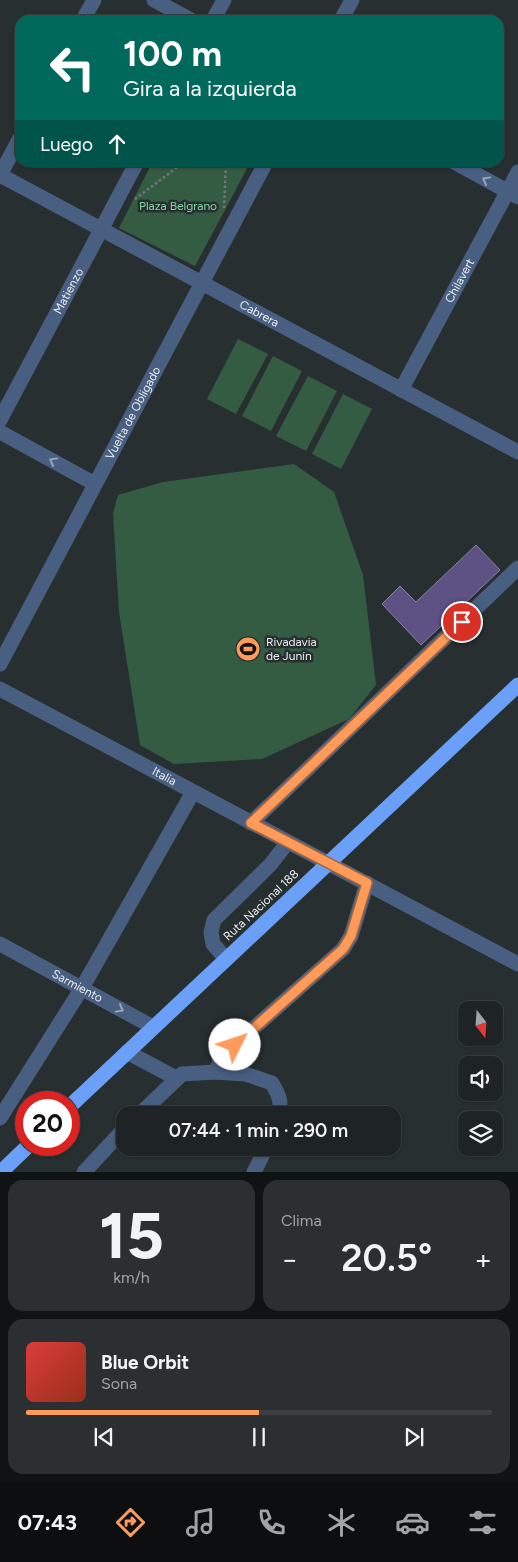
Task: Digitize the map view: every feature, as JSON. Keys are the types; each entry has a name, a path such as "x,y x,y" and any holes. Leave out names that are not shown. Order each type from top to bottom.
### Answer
{"highway":[{"name":"Ruta Nacional 188","path":"80,1097 518,684"},
{"path":"0,1172 17,1156"}],"street":[{"path":"86,15 94,0"},
{"path":"154,0 182,15"},
{"path":"216,15 224,0"},
{"path":"344,15 352,0"},
{"path":"0,175 15,147"},
{"name":"Matienzo","path":"0,420 134,167"},
{"name":"Vuelta de Obligado","path":"0,664 263,167"},
{"path":"463,167 513,194"},
{"name":"Chilavert","path":"401,390 513,194 518,172"},
{"name":"Cabrera","path":"0,175 518,452"},
{"path":"0,432 95,484"},
{"path":"251,823 518,568"},
{"name":"Italia","path":"0,689 518,964"},
{"path":"0,1118 82,988 193,792"},
{"path":"226,959 213,944 211,932 214,920 270,865 288,842"},
{"path":"216,1072 221,1057 343,949 351,936 367,883"},
{"name":"Sarmiento","path":"0,944 153,1027"},
{"path":"127,1052 176,1078"},
{"path":"148,1106 182,1074 216,1072 245,1074 272,1083 280,1098 281,1106"},
{"path":"84,1172 116,1138"},
{"path":"254,1172 262,1156"}],"path":[{"path":"130,202 177,167"},
{"path":"224,217 226,167"}],"green space":[{"name":"Plaza Belgrano","path":"150,167 248,167 195,266 119,228"},
{"path":"238,339 268,354 236,414 207,399"},
{"path":"273,356 302,371 271,431 242,416"},
{"path":"308,376 337,391 306,451 276,436"},
{"path":"343,394 372,409 341,469 312,454"},
{"name":"Rivadavia de Junín","path":"294,464 334,492 363,575 376,685 349,719 262,759 174,764 140,745 119,612 113,513 118,495 163,482"}],"shaded area":[{"path":"476,545 500,570 421,645 382,604 400,586 416,602"}],"place":[{"name":"Rivadavia de Junín","path":"248,649"}],"route":[{"path":"235,1045 343,949 351,936 367,883 251,823 462,622"}]}
